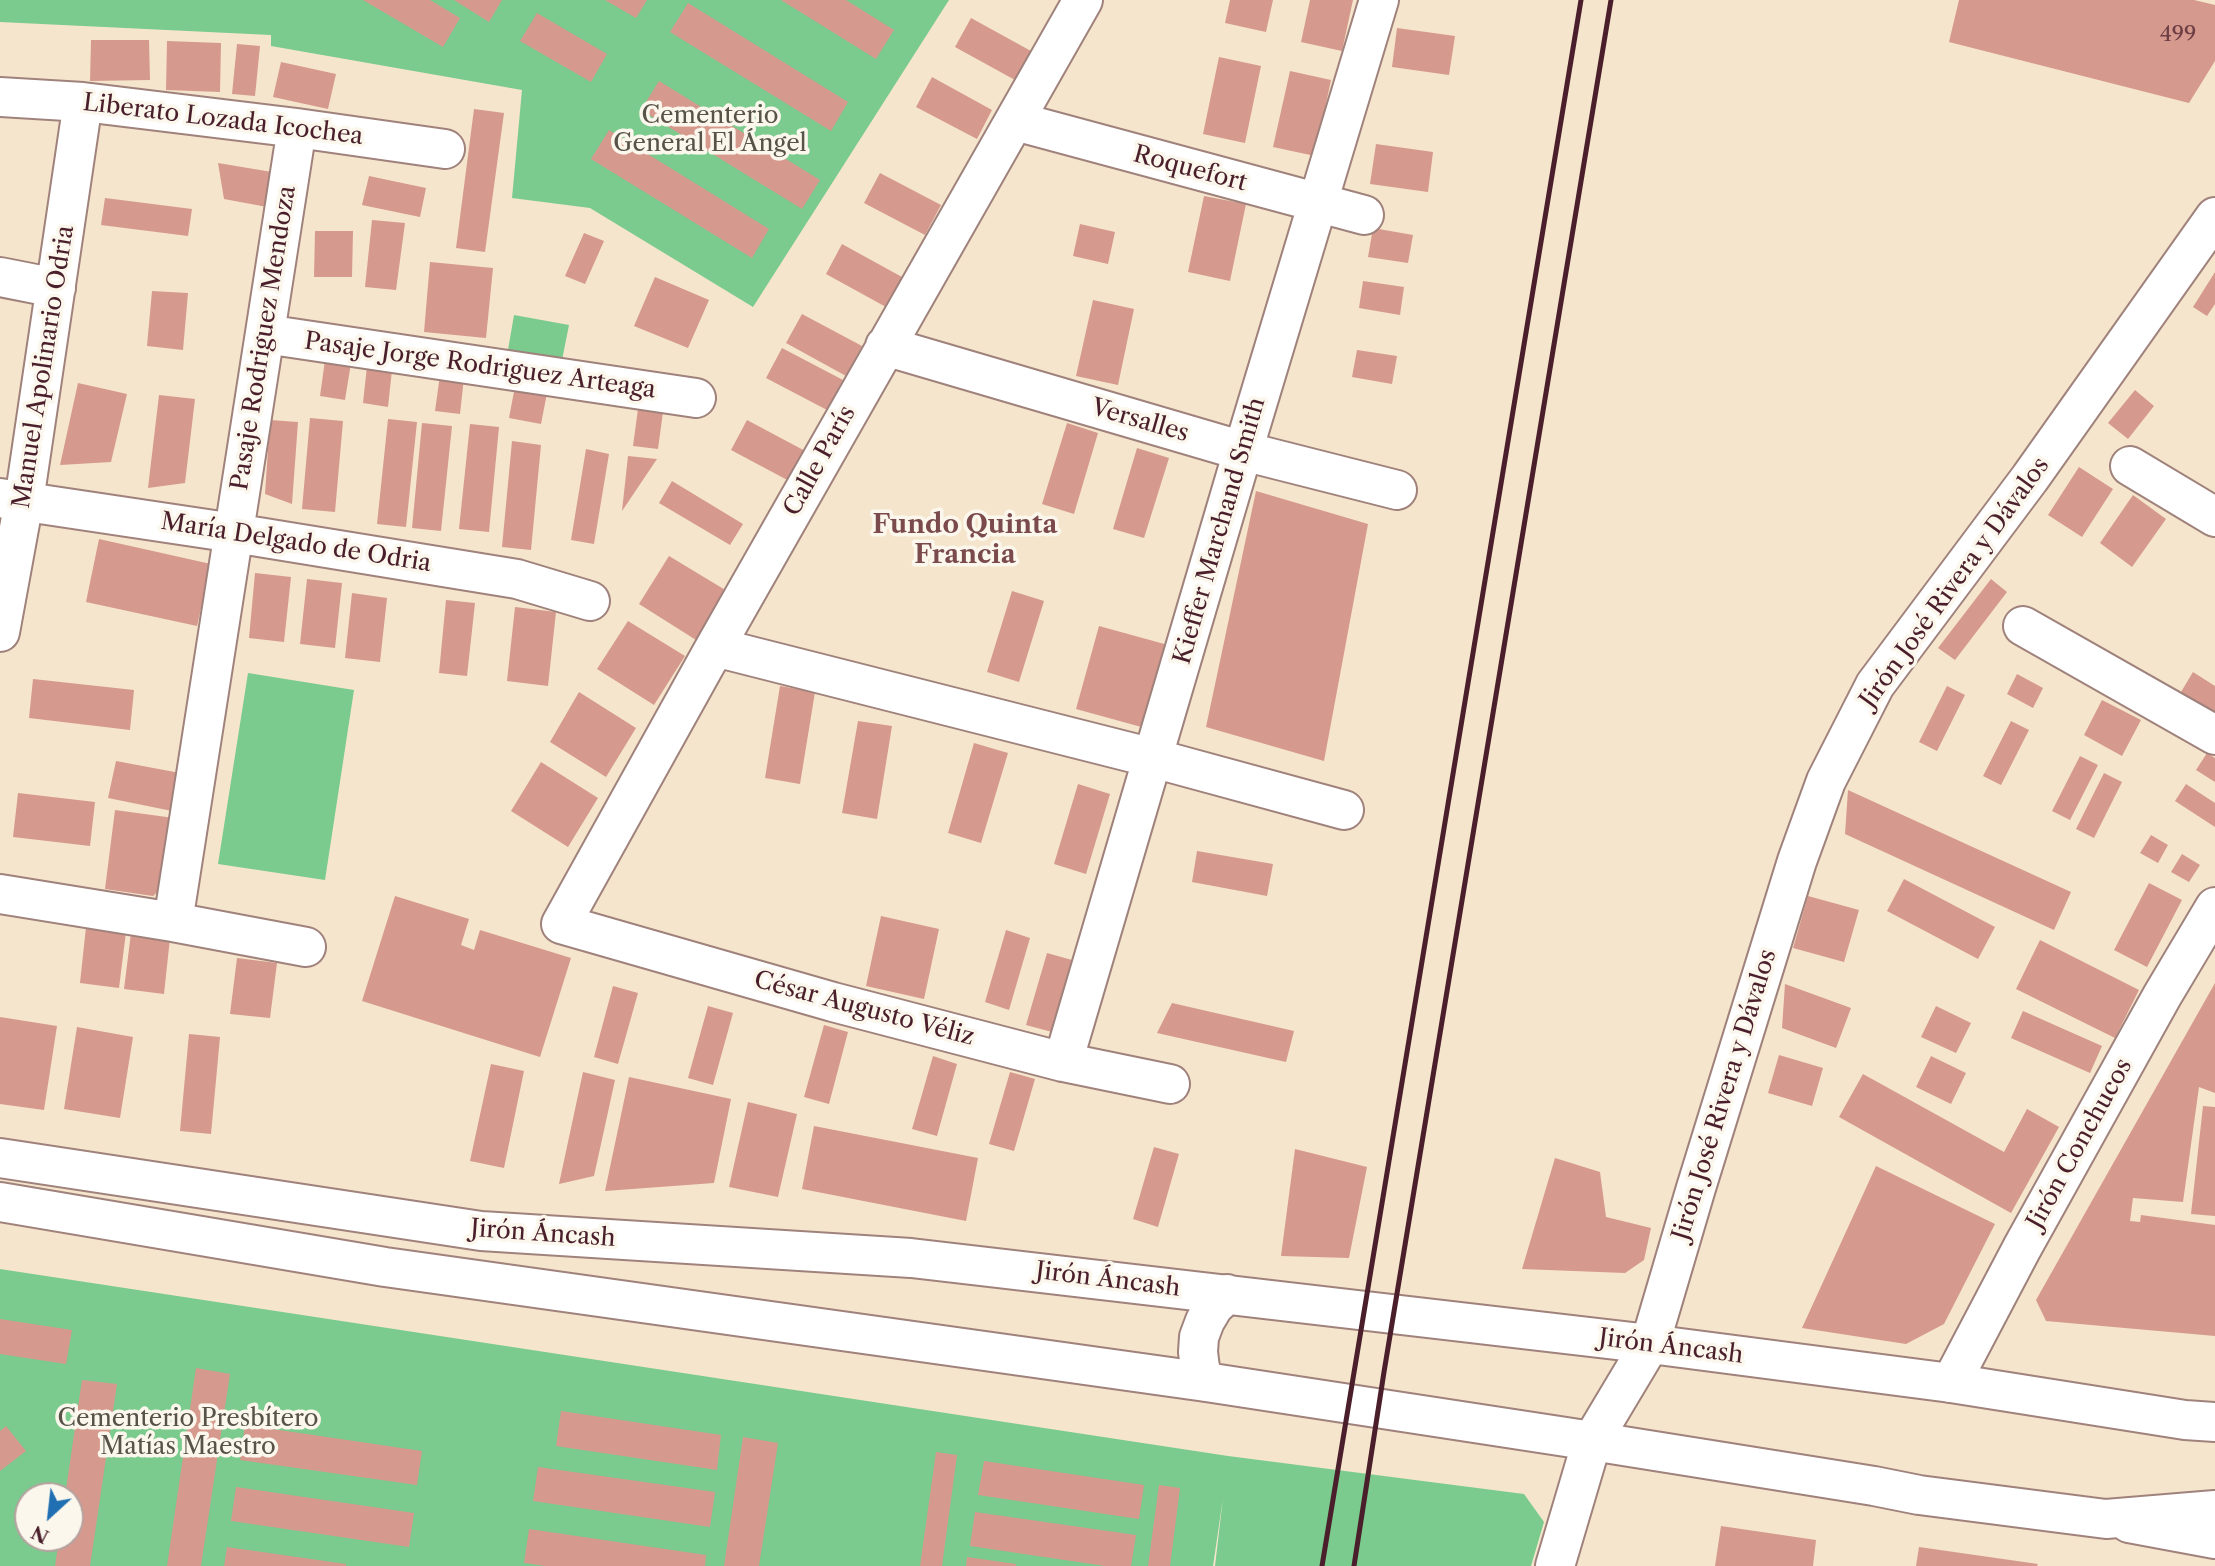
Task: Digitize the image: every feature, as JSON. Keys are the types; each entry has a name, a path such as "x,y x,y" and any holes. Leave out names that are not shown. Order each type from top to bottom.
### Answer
{"street":[{"name":"Calle París","path":"561,923 1083,0"},
{"name":"Kieffer Marchand Smith","path":"1062,1062 1379,0"},
{"name":"Liberato Lozada Icochea","path":"0,97 83,102 445,149"},
{"name":"Manuel Apolinario Odria","path":"0,632 12,499 56,288 83,102"},
{"name":"Roquefort","path":"1015,121 1364,215"},
{"name":"Pasaje Rodriguez Mendoza","path":"173,922 297,128"},
{"name":"Jirón José Rivera y Dávalos","path":"1555,1566 1592,1441 1650,1344 1797,861 1826,781 1875,685 2030,478 2215,217"},
{"path":"0,277 56,288"},
{"name":"Pasaje Jorge Rodriguez Arteaga","path":"265,334 696,398"},
{"name":"Versalles","path":"885,346 1243,451 1397,490"},
{"path":"2130,466 2215,517"},
{"name":"María Delgado de Odria","path":"12,499 517,579 590,601"},
{"path":"2023,626 2215,735"},
{"path":"715,647 1153,758 1344,810"},
{"path":"0,894 306,947"},
{"name":"Jirón Conchucos","path":"1951,1383 2155,1008 2215,907"},
{"name":"César Augusto Véliz","path":"561,923 833,1002 1062,1062 1170,1084"},
{"name":"Jirón Áncash","path":"0,1158 481,1231 911,1258 1650,1344 1951,1383 2185,1420 2215,1422"},
{"name":"Jirón Áncash","path":"0,1202 385,1267 1206,1382 1592,1441 1919,1495 2106,1519 2215,1539"},
{"path":"1206,1382 1200,1368 1199,1337 1214,1306 1227,1294"},
{"name":"Jirón Áncash","path":"2106,1519 2215,1510"}],"green space":[{"name":"Cementerio General El Ángel","path":"0,0 949,0 753,307 590,208 512,198 522,90 271,46 271,35 0,22"},
{"path":"514,315 569,325 562,360 508,350"},
{"path":"248,673 354,690 325,880 218,864"},
{"name":"Cementerio Presbítero Matías Maestro","path":"0,1269 1228,1456 1524,1494 1544,1522 1531,1566 1215,1566 1223,1498 1213,1566 0,1566"}],"building":[{"path":"363,0 430,0 460,18 443,47"},
{"path":"454,0 502,0 489,22"},
{"path":"605,0 647,0 636,18"},
{"path":"781,0 846,0 894,30 876,59"},
{"path":"1230,0 1273,0 1266,32 1225,23"},
{"path":"1310,0 1353,0 1342,51 1301,42"},
{"path":"1959,0 2194,0 2215,5 2215,61 2189,103 1949,42"},
{"path":"688,3 848,102 831,131 670,32"},
{"path":"537,13 607,54 591,82 520,41"},
{"path":"971,18 1031,51 1015,80 955,47"},
{"path":"1397,28 1455,36 1449,75 1392,67"},
{"path":"91,40 149,40 150,80 90,81"},
{"path":"167,41 221,43 220,92 166,90"},
{"path":"237,44 260,46 255,96 232,94"},
{"path":"1219,57 1261,66 1245,143 1203,134"},
{"path":"281,62 336,74 328,109 273,97"},
{"path":"1290,71 1331,80 1315,156 1273,147"},
{"path":"932,77 992,110 977,139 916,107"},
{"path":"659,81 820,180 802,209 641,110"},
{"path":"474,109 504,113 485,252 456,248"},
{"path":"609,130 769,229 752,258 591,159"},
{"path":"1376,144 1433,152 1428,192 1370,184"},
{"path":"218,163 272,172 267,207 224,199"},
{"path":"880,173 941,205 925,235 864,203"},
{"path":"369,176 426,188 420,217 362,205"},
{"path":"1204,196 1246,204 1230,281 1188,272"},
{"path":"105,198 192,209 188,236 101,225"},
{"path":"372,220 405,223 396,290 365,287"},
{"path":"1080,224 1115,232 1108,264 1073,256"},
{"path":"1373,228 1413,235 1408,263 1368,257"},
{"path":"315,231 353,231 352,277 314,277"},
{"path":"584,233 604,241 585,284 565,276"},
{"path":"842,244 902,277 886,307 826,274"},
{"path":"430,262 493,268 486,338 424,332"},
{"path":"2215,272 2215,304 2207,316 2193,307"},
{"path":"655,277 709,300 688,348 634,326"},
{"path":"1363,281 1404,287 1400,315 1359,308"},
{"path":"152,291 188,293 183,350 147,346"},
{"path":"1093,300 1134,309 1118,385 1076,376"},
{"path":"802,314 862,346 846,376 786,343"},
{"path":"782,348 843,380 827,410 766,378"},
{"path":"1357,350 1397,356 1392,384 1352,377"},
{"path":"325,360 351,363 345,400 320,396"},
{"path":"367,366 392,370 388,407 363,403"},
{"path":"440,375 464,377 460,414 435,411"},
{"path":"516,381 548,388 541,424 509,418"},
{"path":"78,383 127,394 111,462 60,465"},
{"path":"2135,390 2154,406 2128,439 2108,423"},
{"path":"159,395 195,399 185,483 148,488"},
{"path":"638,409 663,412 658,449 633,446"},
{"path":"310,418 343,421 335,512 302,509"},
{"path":"388,419 417,422 406,527 377,524"},
{"path":"270,420 298,422 292,504 265,494"},
{"path":"747,420 807,452 791,482 731,450"},
{"path":"422,423 452,426 441,531 412,528"},
{"path":"1067,423 1098,433 1074,514 1042,504"},
{"path":"470,424 499,427 489,532 459,529"},
{"path":"512,441 541,445 531,550 502,547"},
{"path":"1137,448 1169,458 1144,538 1113,529"},
{"path":"586,449 609,454 594,544 571,540"},
{"path":"628,456 657,459 622,511"},
{"path":"2079,467 2113,489 2082,537 2048,515"},
{"path":"672,481 743,524 730,545 659,503"},
{"path":"1256,491 1368,524 1324,761 1206,727"},
{"path":"2133,495 2166,519 2132,567 2100,543"},
{"path":"99,539 211,564 197,626 86,602"},
{"path":"669,556 727,591 696,640 639,604"},
{"path":"255,573 291,577 284,642 249,638"},
{"path":"307,579 342,583 335,648 300,644"},
{"path":"1991,579 2007,592 1955,660 1938,648"},
{"path":"1012,591 1044,601 1019,682 987,672"},
{"path":"352,593 387,598 380,662 345,658"},
{"path":"446,600 475,603 467,676 439,673"},
{"path":"515,607 556,612 548,686 507,681"},
{"path":"628,621 685,656 654,705 597,669"},
{"path":"1099,626 1168,645 1145,728 1076,709"},
{"path":"2193,672 2215,686 2215,720 2178,697"},
{"path":"2017,674 2043,688 2033,708 2007,694"},
{"path":"33,679 134,690 130,730 29,718"},
{"path":"780,686 815,692 800,784 765,778"},
{"path":"1947,686 1965,695 1937,751 1919,742"},
{"path":"579,692 636,728 606,777 550,742"},
{"path":"2102,700 2141,720 2122,756 2084,735"},
{"path":"858,721 892,726 877,819 842,813"},
{"path":"2011,721 2029,730 2001,785 1983,776"},
{"path":"974,743 1008,753 981,843 948,833"},
{"path":"2207,753 2215,758 2215,782 2196,770"},
{"path":"2080,756 2098,765 2070,820 2052,811"},
{"path":"116,761 180,773 172,811 108,798"},
{"path":"541,762 598,798 568,847 511,811"},
{"path":"2104,773 2122,782 2094,838 2076,829"},
{"path":"1078,784 1110,794 1086,874 1054,864"},
{"path":"2186,784 2215,803 2215,827 2175,801"},
{"path":"1848,790 2071,892 2054,930 1845,834"},
{"path":"18,793 95,802 90,846 13,837"},
{"path":"115,810 174,818 165,886 153,896 105,889"},
{"path":"2151,835 2168,845 2158,863 2140,853"},
{"path":"1197,851 1273,864 1267,896 1192,882"},
{"path":"2182,854 2200,865 2189,882 2171,872"},
{"path":"1904,879 1995,927 1978,959 1887,911"},
{"path":"2149,883 2182,900 2147,967 2114,950"},
{"path":"395,896 469,919 461,945 474,950 480,930 571,958 540,1057 362,1001"},
{"path":"1808,896 1859,910 1844,962 1793,948"},
{"path":"881,916 939,929 924,999 866,986"},
{"path":"86,927 126,932 119,988 80,983"},
{"path":"1006,930 1030,938 1009,1010 985,1002"},
{"path":"131,933 170,938 164,994 124,989"},
{"path":"2040,940 2139,990 2115,1038 2016,989"},
{"path":"1047,953 1072,960 1052,1032 1026,1025"},
{"path":"237,958 277,963 270,1018 230,1014"},
{"path":"2215,983 2215,1093 2199,1087 2183,1202 2133,1198 2130,1221 2140,1222 2141,1215 2215,1225 2215,1336 2046,1321 2036,1300"},
{"path":"1785,984 1851,1008 1836,1048 1782,1028"},
{"path":"613,986 638,993 618,1064 594,1057"},
{"path":"1172,1003 1294,1031 1286,1062 1157,1033"},
{"path":"708,1006 733,1013 713,1085 688,1078"},
{"path":"1936,1006 1971,1023 1956,1053 1921,1037"},
{"path":"2023,1011 2102,1046 2090,1073 2011,1038"},
{"path":"0,1017 57,1026 44,1110 0,1104"},
{"path":"824,1025 848,1032 829,1104 804,1097"},
{"path":"77,1027 133,1037 120,1118 64,1109"},
{"path":"189,1034 220,1037 211,1134 180,1131"},
{"path":"1779,1055 1823,1068 1812,1106 1768,1093"},
{"path":"933,1056 957,1064 937,1136 912,1129"},
{"path":"1931,1056 1966,1073 1951,1104 1916,1087"},
{"path":"491,1064 524,1071 504,1168 470,1161"},
{"path":"583,1072 615,1080 594,1176 559,1184"},
{"path":"1010,1072 1035,1079 1014,1151 989,1144"},
{"path":"1863,1074 2004,1152 2027,1109 2059,1127 2011,1213 1839,1117"},
{"path":"629,1077 731,1099 714,1183 605,1191"},
{"path":"748,1102 797,1114 778,1197 729,1187"},
{"path":"2203,1106 2215,1107 2215,1216 2191,1214"},
{"path":"814,1126 978,1158 966,1221 802,1189"},
{"path":"1154,1147 1179,1154 1158,1227 1133,1219"},
{"path":"1295,1149 1367,1167 1349,1258 1281,1256"},
{"path":"1555,1158 1600,1172 1606,1217 1651,1228 1644,1260 1625,1273 1522,1269"},
{"path":"1876,1166 1995,1224 1944,1324 1906,1344 1802,1328"},
{"path":"0,1319 72,1330 66,1364 0,1354"},
{"path":"196,1368 230,1374 201,1566 167,1566"},
{"path":"82,1380 117,1384 90,1566 55,1566 57,1552 84,1552 84,1482 67,1482"},
{"path":"561,1411 721,1435 717,1470 556,1446"},
{"path":"245,1425 422,1451 417,1485 240,1460"},
{"path":"6,1426 26,1451 0,1471 0,1431"},
{"path":"743,1437 778,1443 759,1566 724,1566"},
{"path":"936,1452 957,1455 942,1566 920,1566"},
{"path":"984,1461 1144,1485 1139,1519 978,1495"},
{"path":"538,1467 715,1492 710,1527 533,1501"},
{"path":"1159,1485 1180,1488 1170,1566 1148,1566"},
{"path":"236,1487 414,1513 409,1547 231,1521"},
{"path":"975,1512 1136,1535 1131,1566 1105,1566 970,1546"},
{"path":"1721,1526 1816,1540 1813,1566 1715,1566"},
{"path":"529,1529 706,1555 705,1566 545,1566 524,1563"},
{"path":"227,1547 346,1564 346,1566 224,1566"},
{"path":"1919,1547 2038,1564 1916,1566"},
{"path":"967,1557 1016,1564 1016,1566 966,1566"}],"railway":[{"path":"1322,1566 1581,0"},
{"path":"1354,1566 1611,0"}],"district":[{"name":"Fundo Quinta Francia","path":"965,540"}]}
